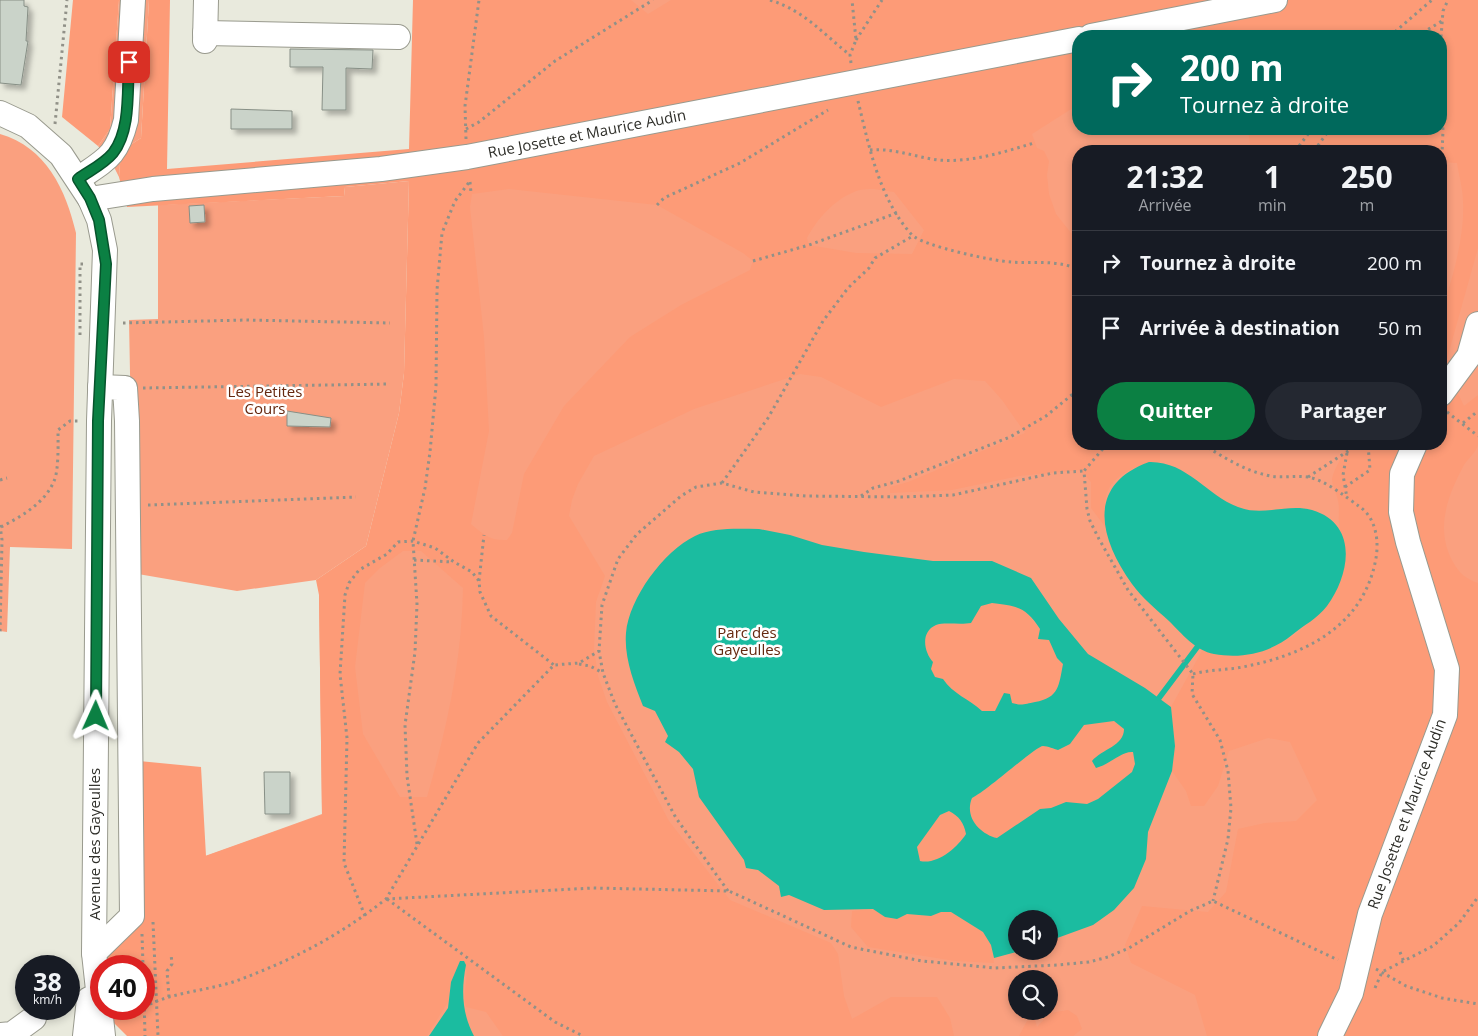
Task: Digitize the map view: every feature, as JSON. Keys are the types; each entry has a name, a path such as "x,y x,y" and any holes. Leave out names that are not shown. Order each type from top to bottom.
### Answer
{"street":[{"path":"84,189 111,155 122,135 126,120 133,0"},
{"path":"206,0 205,38 398,37"},
{"path":"1122,30 1275,0"},
{"name":"Rue Josette et Maurice Audin","path":"84,189 153,189 381,169 467,157 853,96 1072,41"},
{"name":"Avenue des Gayeulles","path":"0,113 28,126 53,145 84,189 99,220 105,250 104,324 98,421 94,953 85,1036"},
{"path":"1447,387 1474,355 1478,324"},
{"path":"94,953 132,910 125,388 100,387"},
{"name":"Rue Josette et Maurice Audin","path":"1330,1036 1351,993 1370,914 1445,715 1447,669 1408,542 1401,512 1402,474 1412,450"},
{"name":"Avenue des Gayeulles","path":"94,953 103,1036"},
{"path":"0,1035 12,1034 31,1020"}],"path":[{"path":"53,145 67,0"},
{"path":"472,194 467,157 465,106 478,0"},
{"path":"466,129 479,122 555,61 653,0"},
{"path":"770,0 791,7 813,21 850,55"},
{"path":"852,0 856,40"},
{"path":"882,0 856,40 850,55 853,96 886,197 913,236 950,250 985,259 1072,266"},
{"path":"1397,30 1432,0"},
{"path":"1441,30 1448,0"},
{"path":"1427,30 1442,21"},
{"path":"657,205 664,198 740,164 830,108"},
{"path":"1300,145 1307,135"},
{"path":"870,150 888,148 911,156 941,160 978,158 1034,143"},
{"path":"417,844 407,776 406,726 416,633 417,604 412,541 425,488 430,452 436,386 436,290 442,233 454,201 470,181"},
{"path":"753,261 809,245 897,212"},
{"path":"722,483 768,418 823,321 848,288 869,268 875,258 913,236"},
{"path":"104,324 246,320 390,323"},
{"path":"125,388 390,384"},
{"path":"860,496 874,488 899,482 1010,437 1046,416 1072,395"},
{"path":"1463,423 1478,411"},
{"path":"1447,412 1478,436"},
{"path":"0,633 1,526 37,505 55,480 58,430 70,421 98,421"},
{"path":"1102,450 1084,471 1088,515 1099,539 1128,590 1193,674 1192,694 1220,740 1228,771 1231,808 1228,839 1213,901"},
{"path":"1193,674 1211,669 1236,668 1283,656 1324,638 1353,612 1363,598 1374,570 1377,552 1376,536 1371,516 1348,499 1308,477 1267,476 1247,469 1213,450"},
{"path":"1308,477 1350,450"},
{"path":"1345,487 1370,470 1368,450"},
{"path":"1347,452 1343,475 1348,499"},
{"path":"729,891 676,818 615,704 603,673 599,651 602,605 610,578 626,547 637,534 681,496 696,486 722,483 754,492 806,496 953,495 1053,473 1084,471"},
{"path":"0,480 7,478"},
{"path":"128,506 356,497"},
{"path":"484,535 479,581 480,592 491,616 554,666"},
{"path":"365,916 344,863 347,738 340,674 345,595 349,582 359,570 388,554 398,542 412,541 435,548 472,572 479,581"},
{"path":"414,560 454,562"},
{"path":"578,663 599,651"},
{"path":"157,1000 234,981 313,949 365,916 386,899 478,743 554,666 578,663 590,666 603,673"},
{"path":"386,899 593,888 729,891 852,948 922,961 995,968 1089,962 1108,957 1129,948 1190,911 1213,901 1342,962 1358,963 1382,972 1406,986 1442,998 1478,1004"},
{"path":"1382,972 1433,946 1459,923 1478,897"},
{"path":"386,899 555,1022 583,1036"},
{"path":"142,955 141,922 132,910 144,903 150,908 158,1036"},
{"path":"1400,952 1404,962"},
{"path":"169,997 167,971 172,964 171,954"},
{"path":"144,1020 145,1036"}],"green space":[{"path":"119,0 149,0 141,138 121,151 119,177 113,165 98,146 110,129"},
{"name":"Parc des Gayeulles","path":"430,0 1478,0 1478,1036 161,1036 205,856 322,814 319,594 374,546 413,374"},
{"path":"0,134 16,140 42,160 60,186 76,233 72,549 10,547 7,632 0,631"},
{"name":"Les Petites Cours","path":"409,181 404,373 399,413 366,546 316,580 237,591 138,574 131,426 129,320 158,319 158,205 344,196 345,187"}],"shaded area":[{"path":"73,0 119,0 110,129 98,146 62,117"},
{"path":"149,0 170,0 167,169 409,149 413,0 631,0 648,14 671,0 1478,0 1478,248 1447,359 1447,293 1457,257 1463,214 1462,192 1457,163 1447,162 1447,145 1250,145 1249,135 1447,135 1447,30 1072,30 1072,108 1032,134 1037,148 1044,151 1049,161 1047,175 1049,194 1056,214 1072,234 1072,450 1160,450 1160,462 1144,464 1128,471 1120,476 1109,489 1105,504 1106,528 1091,508 1091,482 1080,470 1019,476 952,490 890,493 890,487 908,482 1025,433 1002,400 985,381 954,379 881,407 821,377 800,374 694,409 594,456 578,484 569,516 605,576 596,602 594,649 598,676 607,702 669,821 730,900 831,943 838,954 844,996 852,1019 891,997 937,997 950,1018 954,1036 503,1036 486,1012 466,1007 467,973 464,962 451,982 448,1002 427,1036 127,1036 111,1020 155,1020 155,955 107,955 134,925 139,761 201,767 206,856 322,815 319,595 316,580 366,546 399,413 404,373 409,181 345,187 344,196 127,207 119,177 121,151 141,138","holes":["509,189 657,205 743,253 753,261 750,270 681,305 630,337 564,406 524,474 512,533 507,540 491,538 483,534 471,524 489,431 484,337 470,207 472,194","864,189 894,192 924,230 912,254 856,253 809,245 807,238 821,217 833,205 847,195","403,551 421,551 463,588 460,641 447,720 427,797 400,797 363,734 355,667 365,583 380,568"]},
{"path":"1447,370 1464,406 1478,395 1478,445 1464,464 1457,478 1448,502 1444,526 1448,550 1455,566 1470,580 1478,583 1478,1036 1207,1036 1195,995 1131,963 1125,945 1142,906 1208,912 1226,892 1238,829 1265,823 1296,821 1317,800 1290,742 1268,738 1229,751 1218,786 1204,806 1191,806 1186,791 1172,771 1175,746 1171,707 1203,649 1220,654 1238,655 1273,647 1297,633 1321,611 1331,598 1339,584 1346,557 1339,523 1339,504 1332,479 1345,450 1447,450"},
{"path":"1149,462 1162,463 1174,467 1227,502 1247,510 1303,508 1327,517 1337,527 1343,538 1346,552 1341,580 1335,594 1323,611 1283,641 1255,653 1235,656 1214,654 1201,649 1189,641 1132,584 1112,549 1106,531 1104,514 1107,499 1115,484 1129,472"},
{"path":"759,529 790,535 822,545 933,561 992,561 1031,578 1059,619 1088,654 1145,688 1171,707 1175,746 1172,771 1148,832 1146,859 1134,888 1114,910 1093,925 1058,938 1058,910 1008,910 1008,954 994,958 991,945 983,932 951,912 941,912 931,916 907,914 897,919 885,917 873,909 824,910 789,895 781,897 779,886 758,870 746,868 744,860 699,797 693,769 679,752 665,742 668,736 655,711 643,706 630,670 626,642 629,619 634,605 641,591 660,564 683,543 695,536 710,531","holes":["992,603 1020,609 1030,616 1040,629 1038,639 1049,640 1057,658 1063,664 1059,684 1053,694 1043,700 1024,704 1012,703 1010,694 1004,693 995,711 982,711 951,689 943,679 935,677 931,669 933,662 927,653 926,637 931,628 939,624 971,623 981,606","1114,721 1124,729 1123,735 1117,743 1092,761 1096,768 1124,754 1133,752 1135,764 1132,772 1098,799 1087,804 1066,802 1051,808 1040,809 997,838 985,833 975,824 970,812 972,798 1021,761 1043,746 1058,750 1070,744 1084,725","949,811 956,815 962,823 966,834 952,850 940,858 926,862 920,861 917,847 940,815"]},
{"path":"992,603 1016,606 1024,610 1049,640 1057,658 1063,664 1059,684 1054,693 1049,697 1026,704 1012,703 995,711 982,711 951,689 943,679 935,678 925,649 926,635 930,629 939,624 971,623 981,605"},
{"path":"1114,721 1124,729 1123,734 1119,742 1098,755 1097,768 1124,753 1133,751 1135,764 1132,772 1098,799 1087,804 1040,809 997,839 984,833 975,824 970,812 972,798 989,787 1031,753 1043,746 1059,750 1070,744 1083,725"},
{"path":"949,811 960,820 966,834 952,850 940,858 926,862 920,861 917,847 940,815"},
{"path":"873,909 885,917 897,919 907,914 931,916 941,912 951,912 983,932 991,945 994,963 955,961 868,947 851,927 852,911"},
{"path":"460,961 464,961 466,965 463,984 464,1002 467,1019 474,1036 429,1036 448,1008 451,982"},
{"path":"1068,1010 1077,1016 1082,1029 1073,1036 1019,1036 1027,1021 1035,1020 1037,1027 1044,1020 1058,1020 1058,1012"}],"building":[{"path":"0,0 24,0 24,6 28,7 26,41 28,41 21,85 0,83"},
{"path":"290,49 373,50 372,69 346,68 346,110 322,110 323,67 290,67"},
{"path":"231,109 292,111 292,129 231,129"},
{"path":"204,205 205,222 190,223 189,206"},
{"path":"287,411 331,418 330,427 287,426"},
{"path":"264,772 290,772 290,814 265,814"}],"waterway":[{"path":"1159,698 1198,646"}],"route":[{"path":"96,716 98,421 103,356 106,264 99,220 90,198 78,179 111,155 118,146 126,120 129,62"}]}
